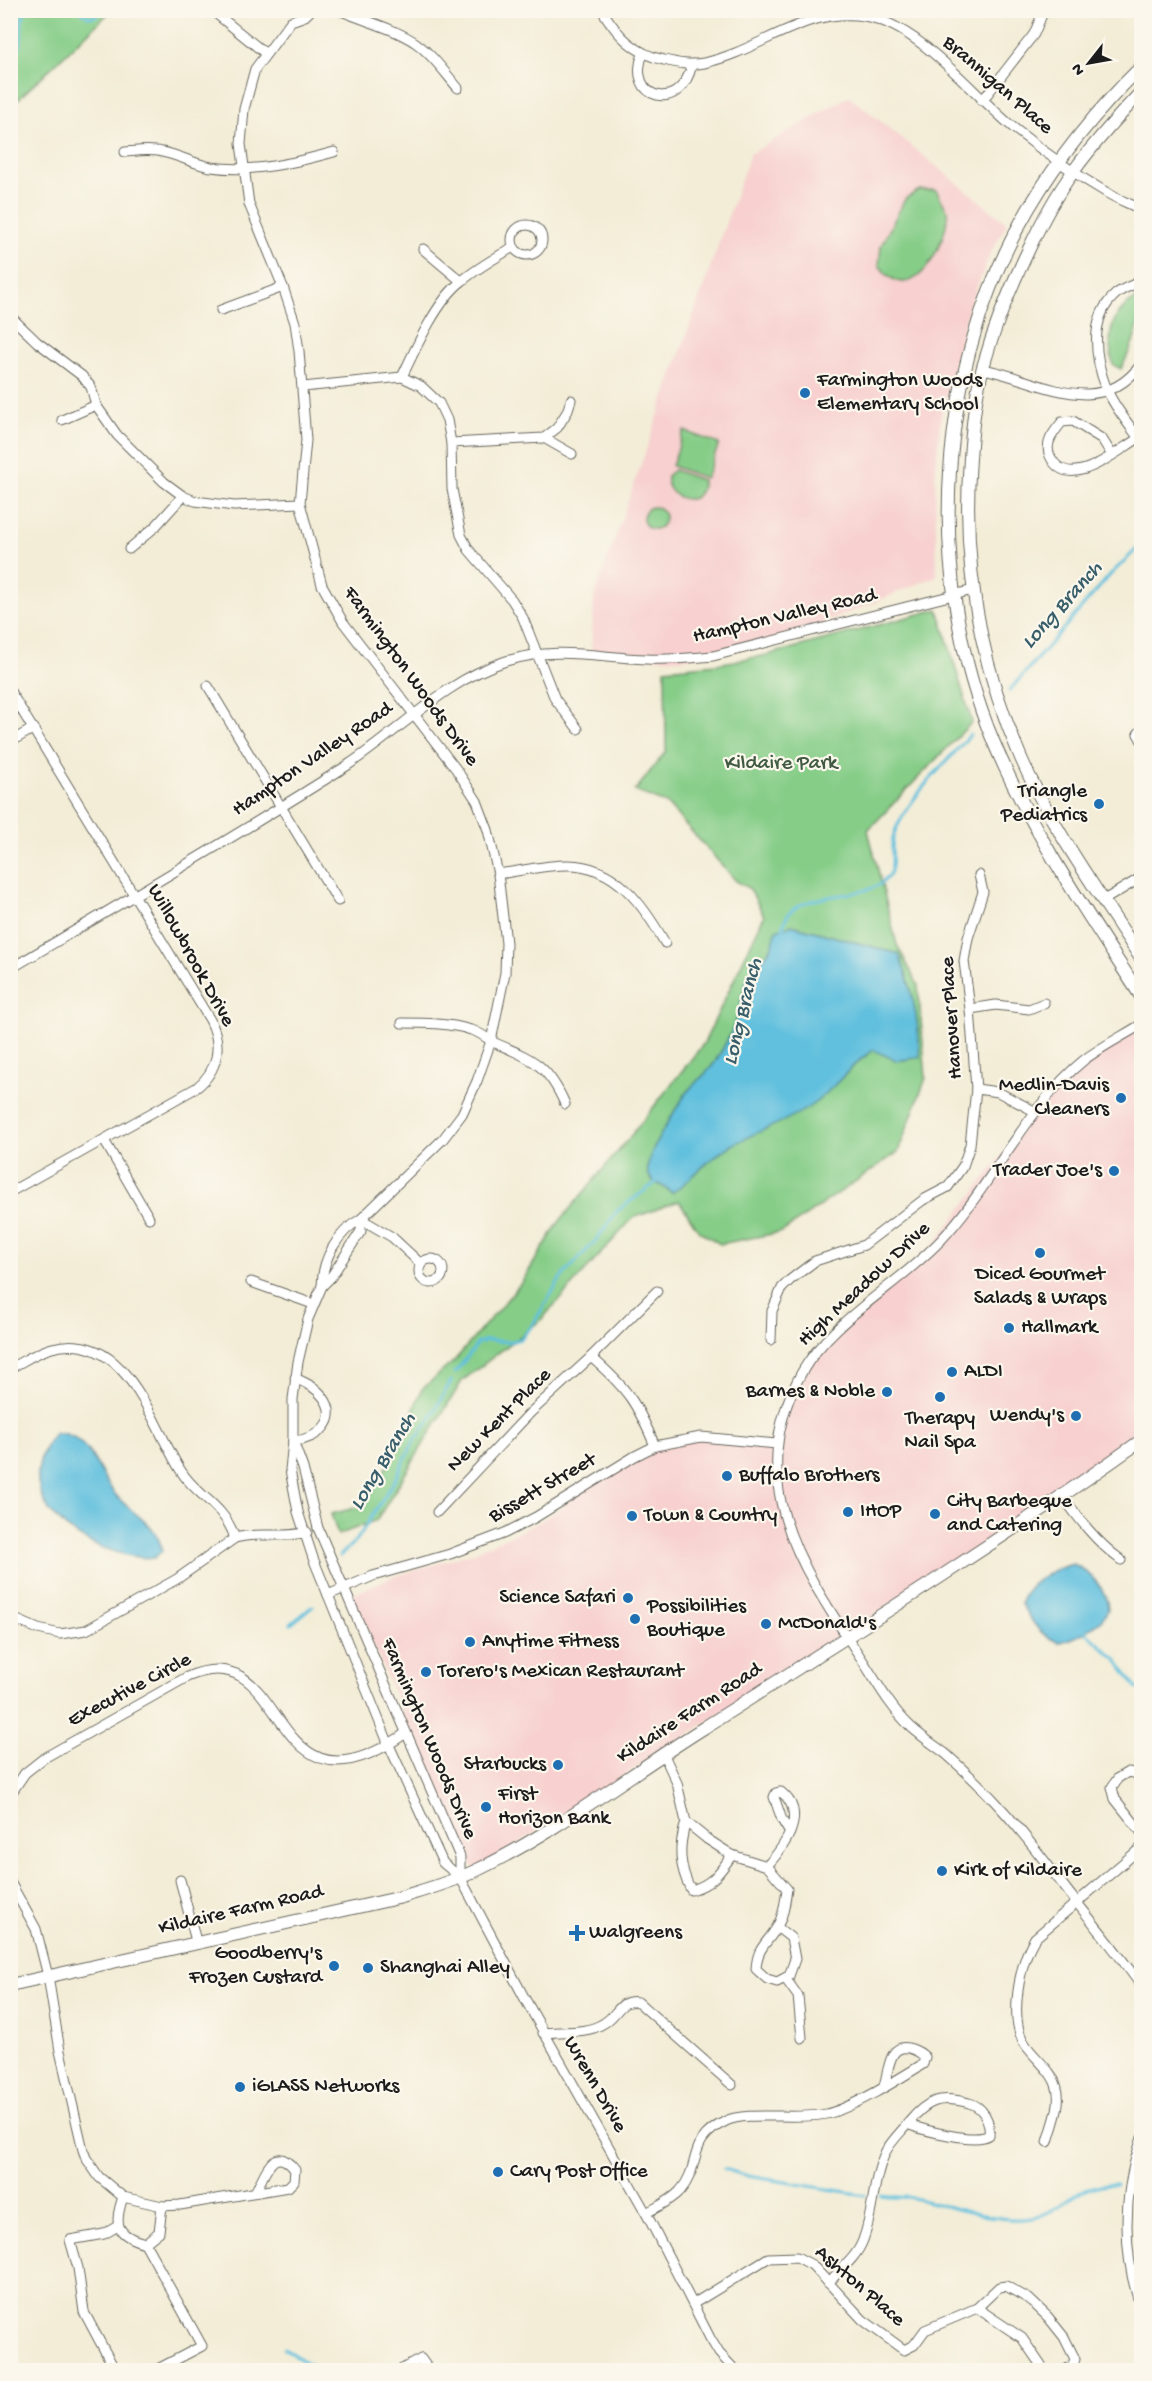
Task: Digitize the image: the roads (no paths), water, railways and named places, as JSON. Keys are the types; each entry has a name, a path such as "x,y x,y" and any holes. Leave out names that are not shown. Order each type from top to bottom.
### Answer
{"main road":[{"path":"1142,66 1090,123 1060,162 1028,208 1001,264 986,302 966,367 954,430 950,479 950,540 954,594 970,674 986,723 1005,770 1050,851 1142,998"},
{"path":"1142,91 1113,122 1073,172 1041,224 1018,272 982,369 972,431 968,481 973,590 988,671 1020,756 1038,794 1142,960"},
{"name":"Kildaire Farm Road","path":"10,1985 196,1941 398,1898 460,1877 529,1842 663,1753 848,1638 1142,1440"}],"street":[{"path":"288,10 291,21"},
{"name":"Farmington Woods Drive","path":"311,10 305,16 291,21 266,54 250,81 241,125 243,168 254,220 283,287 295,322 303,387 306,440 300,503 316,568 328,598 343,622 462,777 477,801 488,830 498,874 506,957 505,973 491,1041 477,1081 455,1124 361,1219 342,1234 322,1271 322,1286"},
{"path":"339,10 397,33 417,44 433,58 458,88"},
{"name":"Brannigan Place","path":"602,10 620,35 643,54 672,62 692,64 718,59 800,23 824,17 864,16 889,23 915,37 982,101 1073,172 1109,194 1141,209"},
{"path":"982,101 1034,34 1044,10"},
{"path":"219,16 266,54"},
{"path":"643,54 638,68 640,77 648,91 659,97 671,96 679,90 690,74 692,64"},
{"path":"125,152 150,150 164,152 203,165 243,168 290,164 334,152"},
{"path":"402,377 423,333 461,282 513,247"},
{"path":"423,249 461,282"},
{"path":"1112,455 1102,439 1073,421 1062,422 1048,444 1048,452 1052,460 1067,472 1087,469 1112,455 1140,439 1107,391 1097,348 1096,331 1100,317 1116,294 1142,281"},
{"path":"221,310 283,287"},
{"path":"10,316 14,325 81,376 91,387 96,405 105,419 136,455 164,482 183,496 209,503 234,506 300,503"},
{"path":"982,369 1022,378 1065,393 1081,395 1107,391 1124,382 1142,363"},
{"path":"303,387 402,377 421,386 439,402 447,420 451,443 452,489 461,535 469,550 513,600 524,618 555,699 578,729"},
{"path":"544,438 557,428 571,400"},
{"path":"62,420 96,405"},
{"path":"451,443 544,438 572,454"},
{"path":"129,549 155,527 183,496"},
{"name":"Hampton Valley Road","path":"10,969 354,760 455,685 482,670 537,654 554,652 668,659 713,656 973,590"},
{"path":"208,686 338,901"},
{"name":"Willowbrook Drive","path":"10,691 210,1020 216,1032 218,1052 213,1069 196,1088 10,1192"},
{"path":"10,742 34,728"},
{"path":"1142,729 1138,734 1142,741"},
{"path":"498,874 569,865 593,870 618,882 636,897 665,943"},
{"name":"Hanover Place","path":"771,1340 772,1311 782,1288 795,1276 815,1261 864,1245 923,1200 948,1187 960,1174 970,1145 976,1089 964,962 968,938 983,892 979,875"},
{"path":"1104,900 1142,877"},
{"path":"970,1009 996,1005 1029,1009 1044,1003"},
{"path":"402,1023 422,1023 472,1030 491,1041 523,1053 556,1082 565,1104"},
{"name":"High Meadow Drive","path":"1142,1024 1083,1061 1036,1112 995,1172 943,1238 903,1276 843,1324 818,1350 793,1390 777,1444 777,1488 789,1532 813,1582 848,1638 898,1712 911,1727 949,1757 999,1805 1142,1987"},
{"name":"Hanover Place","path":"976,1089 998,1092 1036,1112"},
{"path":"104,1140 149,1218"},
{"path":"361,1219 392,1237 421,1264"},
{"name":"Farmington Woods Drive","path":"361,1219 362,1231 331,1277 322,1286 306,1328 295,1378 290,1470 304,1533 389,1745 443,1863 460,1877"},
{"path":"252,1282 314,1304"},
{"name":"New Kent Place","path":"438,1512 530,1413 591,1357 657,1291"},
{"path":"10,1368 40,1352 54,1348 89,1349 112,1361 130,1379 139,1393 180,1470 217,1506 232,1527 235,1538"},
{"path":"591,1357 630,1395 643,1417 655,1446"},
{"path":"293,1441 303,1441 321,1433 327,1424 328,1412 326,1399 318,1391 295,1378"},
{"name":"Bissett Street","path":"328,1594 374,1576 477,1545 505,1533 537,1517 655,1446 701,1437 738,1438 777,1444"},
{"name":"Farmington Woods Drive","path":"293,1441 303,1468 318,1528 460,1857 460,1877"},
{"path":"1061,1494 1105,1549 1121,1560"},
{"path":"10,1617 38,1629 60,1634 86,1630 177,1580 235,1538 244,1535 304,1533 318,1528"},
{"name":"Executive Circle","path":"10,1795 25,1773 44,1758 187,1677 210,1670 233,1673 254,1685 296,1742 312,1755 326,1760 343,1762 372,1754 406,1733"},
{"path":"663,1753 677,1783 686,1822 680,1842 681,1861 691,1890 703,1887 716,1878 732,1855"},
{"path":"1142,1775 1128,1772 1118,1778 1112,1787 1115,1799 1142,1833"},
{"path":"686,1822 732,1855 767,1866 787,1889 777,1928 757,1956 756,1970 767,1979 777,1982 789,1976 795,1959 791,1938 777,1928"},
{"path":"767,1866 785,1847 790,1833"},
{"path":"1048,2142 1057,2107 1058,2089 1051,2075 1021,2037 1017,2027 1017,2007 1023,1965 1035,1938 1142,1847"},
{"name":"Wrenn Drive","path":"460,1877 543,2033 646,2213 719,2353 735,2370"},
{"path":"180,1880 196,1941"},
{"path":"10,1882 36,1929 48,1976 60,2051 83,2150 99,2177 123,2197 162,2206 255,2192 288,2187 294,2181 295,2170 284,2161 277,2160 270,2163 255,2192"},
{"path":"785,1978 798,1996 802,2038"},
{"path":"543,2033 586,2030 605,2023 624,2003 630,2000 638,2002 732,2085"},
{"path":"646,2213 679,2192 689,2175 698,2144 706,2134 729,2120 825,2115 839,2111 884,2086 923,2064 925,2057 921,2052 904,2046 899,2047 893,2054 884,2086"},
{"path":"828,2283 863,2242 881,2165 893,2140 907,2124 924,2105 940,2099 973,2104 980,2109 990,2129 989,2135 977,2139 907,2124"},
{"path":"1142,2138 1131,2177 1127,2213 1128,2255 1137,2278 1142,2311"},
{"path":"123,2197 118,2226 129,2239 145,2243 202,2346 156,2370"},
{"path":"145,2243 159,2232 162,2206"},
{"path":"115,2370 84,2312 78,2268 70,2240 104,2234 118,2226"},
{"name":"Ashton Place","path":"693,2304 775,2256 806,2261 863,2320 904,2349 910,2349 925,2330 977,2308"},
{"path":"1044,2370 1022,2338 977,2308 999,2287 1006,2286 1029,2299 1056,2326 1075,2359 1073,2365 1065,2370"},
{"path":"400,2370 421,2359 429,2370"}],"water":[{"path":"791,925 899,954 914,1005 920,1057 897,1061 874,1050 857,1062 812,1105 729,1147 672,1193 649,1176 650,1158 664,1128 687,1092 712,1066 722,1050 737,1018 747,980 772,946 776,930"},
{"path":"55,1433 69,1435 83,1445 115,1494 156,1534 162,1551 154,1558 129,1556 104,1548 80,1537 60,1522 45,1503 38,1482 41,1458"},
{"path":"1073,1564 1097,1582 1105,1595 1108,1610 1100,1621 1087,1631 1059,1642 1041,1632 1021,1604 1028,1589 1034,1583 1057,1569"}],"waterway":[{"path":"10,63 19,48 22,22 27,10"},
{"path":"79,10 89,17 96,16 102,10"},
{"name":"Long Branch","path":"1009,691 1111,574 1142,544"},
{"name":"Long Branch","path":"783,929 787,916 797,907 810,901 873,888 888,877 891,869 893,841 900,821 924,787 970,735"},
{"name":"Long Branch","path":"455,1373 478,1343 487,1340 509,1342 520,1339 532,1326 560,1279 597,1239 617,1211 658,1181"},
{"name":"Long Branch","path":"340,1556 358,1538 393,1483 413,1443 430,1419 451,1381"},
{"name":"Long Branch","path":"291,1624 313,1606"},
{"path":"1086,1632 1117,1660 1136,1687 1142,1689"},
{"path":"724,2169 748,2176 865,2195"},
{"path":"881,2196 913,2198 972,2213 1019,2219 1043,2215 1080,2192 1091,2188 1116,2184"},
{"path":"1137,2187 1142,2188"},
{"path":"284,2349 319,2370"}],"place":[{"name":"Farmington Woods Elementary School","path":"805,393"},
{"name":"Triangle Pediatrics","path":"1099,804"},
{"name":"Medlin-Davis Cleaners","path":"1121,1098"},
{"name":"Trader Joe's","path":"1114,1171"},
{"name":"Diced Gourmet Salads & Wraps","path":"1040,1253"},
{"name":"Hallmark","path":"1009,1328"},
{"name":"ALDI","path":"952,1372"},
{"name":"Barnes & Noble","path":"887,1392"},
{"name":"Therapy Nail Spa","path":"940,1397"},
{"name":"Wendy's","path":"1076,1416"},
{"name":"Buffalo Brothers","path":"727,1476"},
{"name":"IHOP","path":"848,1512"},
{"name":"City Barbeque and Catering","path":"935,1514"},
{"name":"Town & Country","path":"632,1516"},
{"name":"Science Safari","path":"628,1598"},
{"name":"Possibilities Boutique","path":"635,1619"},
{"name":"McDonald's","path":"766,1624"},
{"name":"Anytime Fitness","path":"470,1642"},
{"name":"Torero's Mexican Restaurant","path":"426,1672"},
{"name":"Starbucks","path":"558,1765"},
{"name":"First Horizon Bank","path":"486,1807"},
{"name":"Kirk of Kildaire","path":"942,1871"},
{"name":"Walgreens","path":"577,1933"},
{"name":"Goodberry's Frozen Custard","path":"334,1966"},
{"name":"Shanghai Alley","path":"368,1968"},
{"name":"iGLASS Networks","path":"240,2087"},
{"name":"Cary Post Office","path":"498,2172"}],"park label":[{"name":"Kildaire Park","path":"781,764"}]}
